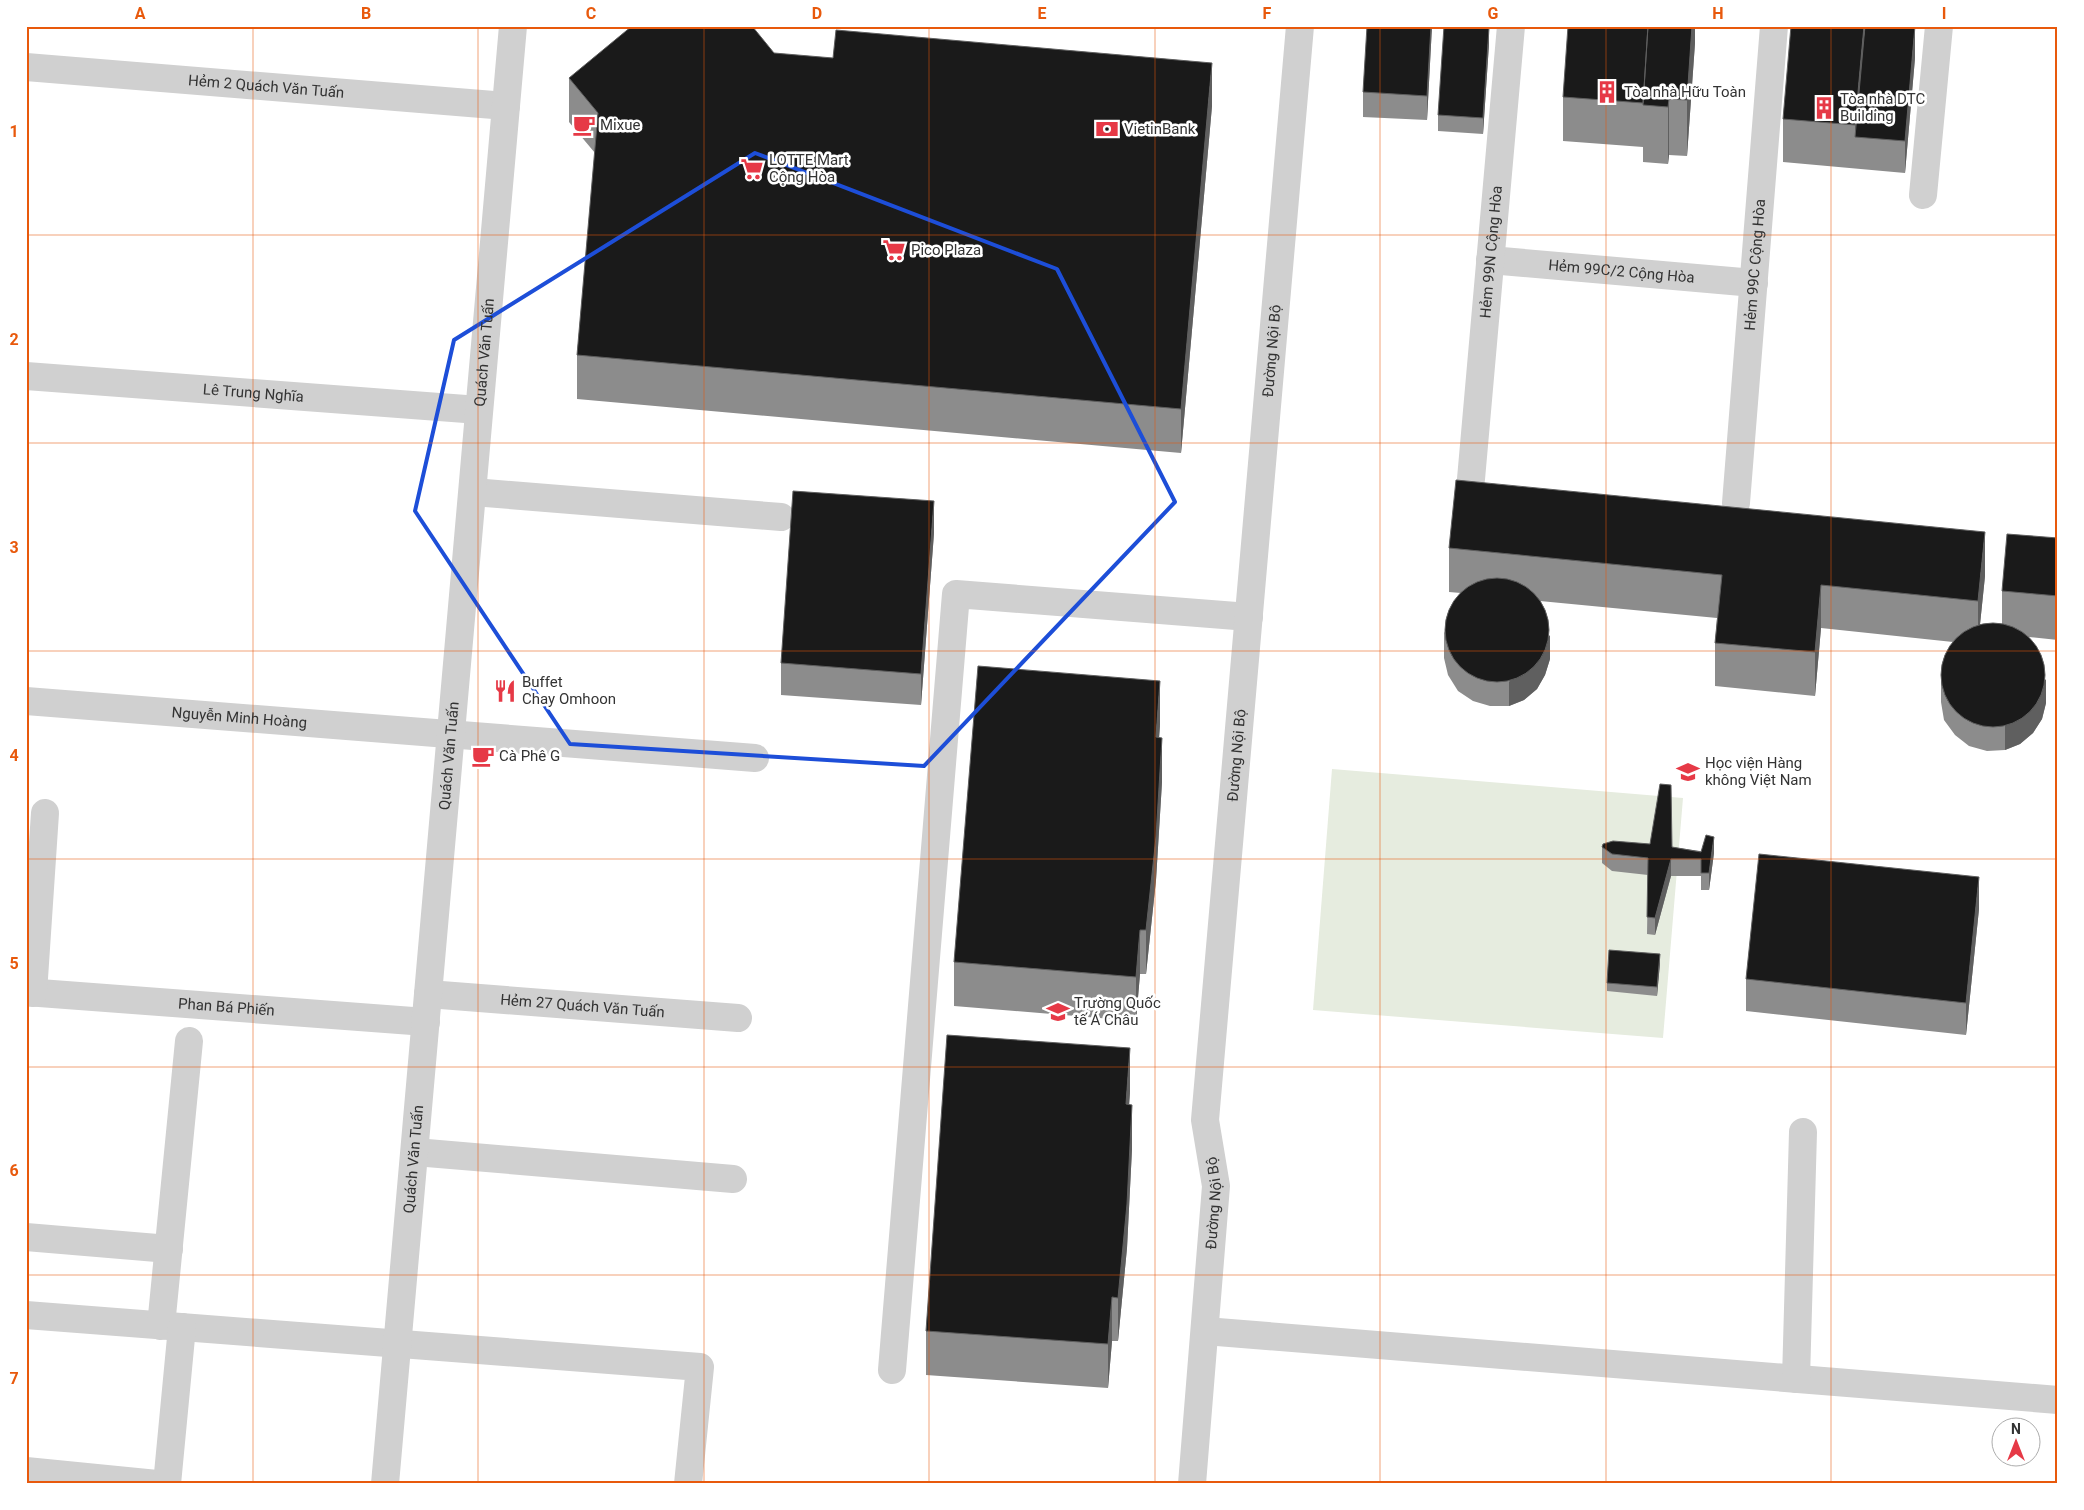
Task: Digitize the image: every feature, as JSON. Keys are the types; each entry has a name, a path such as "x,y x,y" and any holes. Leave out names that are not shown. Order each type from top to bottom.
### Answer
{"street":[{"name":"Quách Văn Tuấn","path":"385,1484 513,26"},
{"name":"Đường Nội Bộ","path":"1192,1484 1216,1186 1205,1120 1300,26"},
{"name":"Hẻm 99N Cộng Hòa","path":"1470,479 1511,26"},
{"name":"Hẻm 99C Cộng Hòa","path":"1736,503 1774,26"},
{"path":"1923,195 1939,26"},
{"name":"Hẻm 2 Quách Văn Tuấn","path":"26,67 506,106"},
{"name":"Hẻm 99C/2 Cộng Hòa","path":"1490,260 1754,283"},
{"name":"Lê Trung Nghĩa","path":"26,376 479,410"},
{"path":"473,492 781,517"},
{"path":"892,1370 956,594 1249,617"},
{"name":"Nguyễn Minh Hoàng","path":"26,701 755,758"},
{"path":"30,992 44,813"},
{"name":"Phan Bá Phiến","path":"30,992 426,1022"},
{"name":"Hẻm 27 Quách Văn Tuấn","path":"428,994 738,1018"},
{"path":"167,1484 171,1327 169,1249 189,1041"},
{"path":"1796,1379 1803,1132"},
{"path":"415,1152 732,1179"},
{"path":"26,1237 169,1249"},
{"path":"26,1315 700,1367 688,1484"},
{"path":"1205,1331 2058,1400"},
{"path":"26,1471 99,1481 157,1484"}],"highlighted area":[{"path":"755,153 1057,269 1175,502 924,766 570,744 415,511 454,340"}],"shaded area":[{"path":"1332,769 1683,798 1663,1038 1313,1010"}],"building":[{"name":"Pico Plaza","path":"632,26 752,26 774,53 833,58 836,30 1212,63 1181,409 577,355 598,113 569,78"},
{"path":"1367,26 1431,26 1427,96 1363,92"},
{"path":"1444,26 1489,28 1483,118 1438,115"},
{"path":"1568,26 1648,26 1643,103 1563,97"},
{"path":"1648,26 1692,26 1687,100 1669,99 1668,107 1643,105"},
{"name":"Tòa nhà DTC Building","path":"1791,26 1864,26 1855,125 1783,119"},
{"path":"1865,26 1915,26 1905,141 1855,137"},
{"path":"1456,480 1985,532 1978,601 1821,585 1815,652 1715,643 1722,575 1449,548"},
{"path":"793,491 934,501 921,674 781,663"},
{"path":"2007,534 2058,538 2058,596 2002,591"},
{"path":"1497,578 1517,582 1534,593 1545,610 1549,630 1545,650 1534,667 1517,678 1497,682 1477,678 1460,667 1449,650 1445,630 1449,610 1460,593 1477,582"},
{"path":"1993,623 2013,627 2030,638 2041,655 2045,675 2041,695 2030,712 2013,723 1993,727 1973,723 1956,712 1945,695 1941,675 1945,655 1956,638 1973,627"},
{"path":"978,666 1160,681 1156,737 1162,738 1156,837 1146,930 1140,930 1136,977 954,962"},
{"path":"1660,784 1671,785 1672,847 1701,852 1706,835 1714,837 1709,873 1701,873 1701,859 1671,859 1655,918 1647,917 1648,858 1612,854 1602,847 1603,844 1613,841 1650,844"},
{"path":"1759,854 1979,877 1966,1003 1746,979"},
{"path":"1609,950 1660,954 1657,987 1607,983"},
{"path":"947,1035 1130,1048 1126,1104 1132,1105 1127,1204 1118,1298 1112,1297 1108,1344 926,1331"}],"place":[{"name":"Tòa nhà Hữu Toàn","path":"1607,92"},
{"name":"Tòa nhà DTC Building","path":"1824,108"},
{"name":"Mixue","path":"584,125"},
{"name":"VietinBank","path":"1107,129"},
{"name":"LOTTE Mart Cộng Hòa","path":"752,169"},
{"name":"Pico Plaza","path":"894,250"},
{"name":"Buffet Chay Omhoon","path":"505,691"},
{"name":"Cà Phê G","path":"483,756"},
{"name":"Học viện Hàng không Việt Nam","path":"1688,772"},
{"name":"Trường Quốc tế Á Châu","path":"1058,1012"}]}
